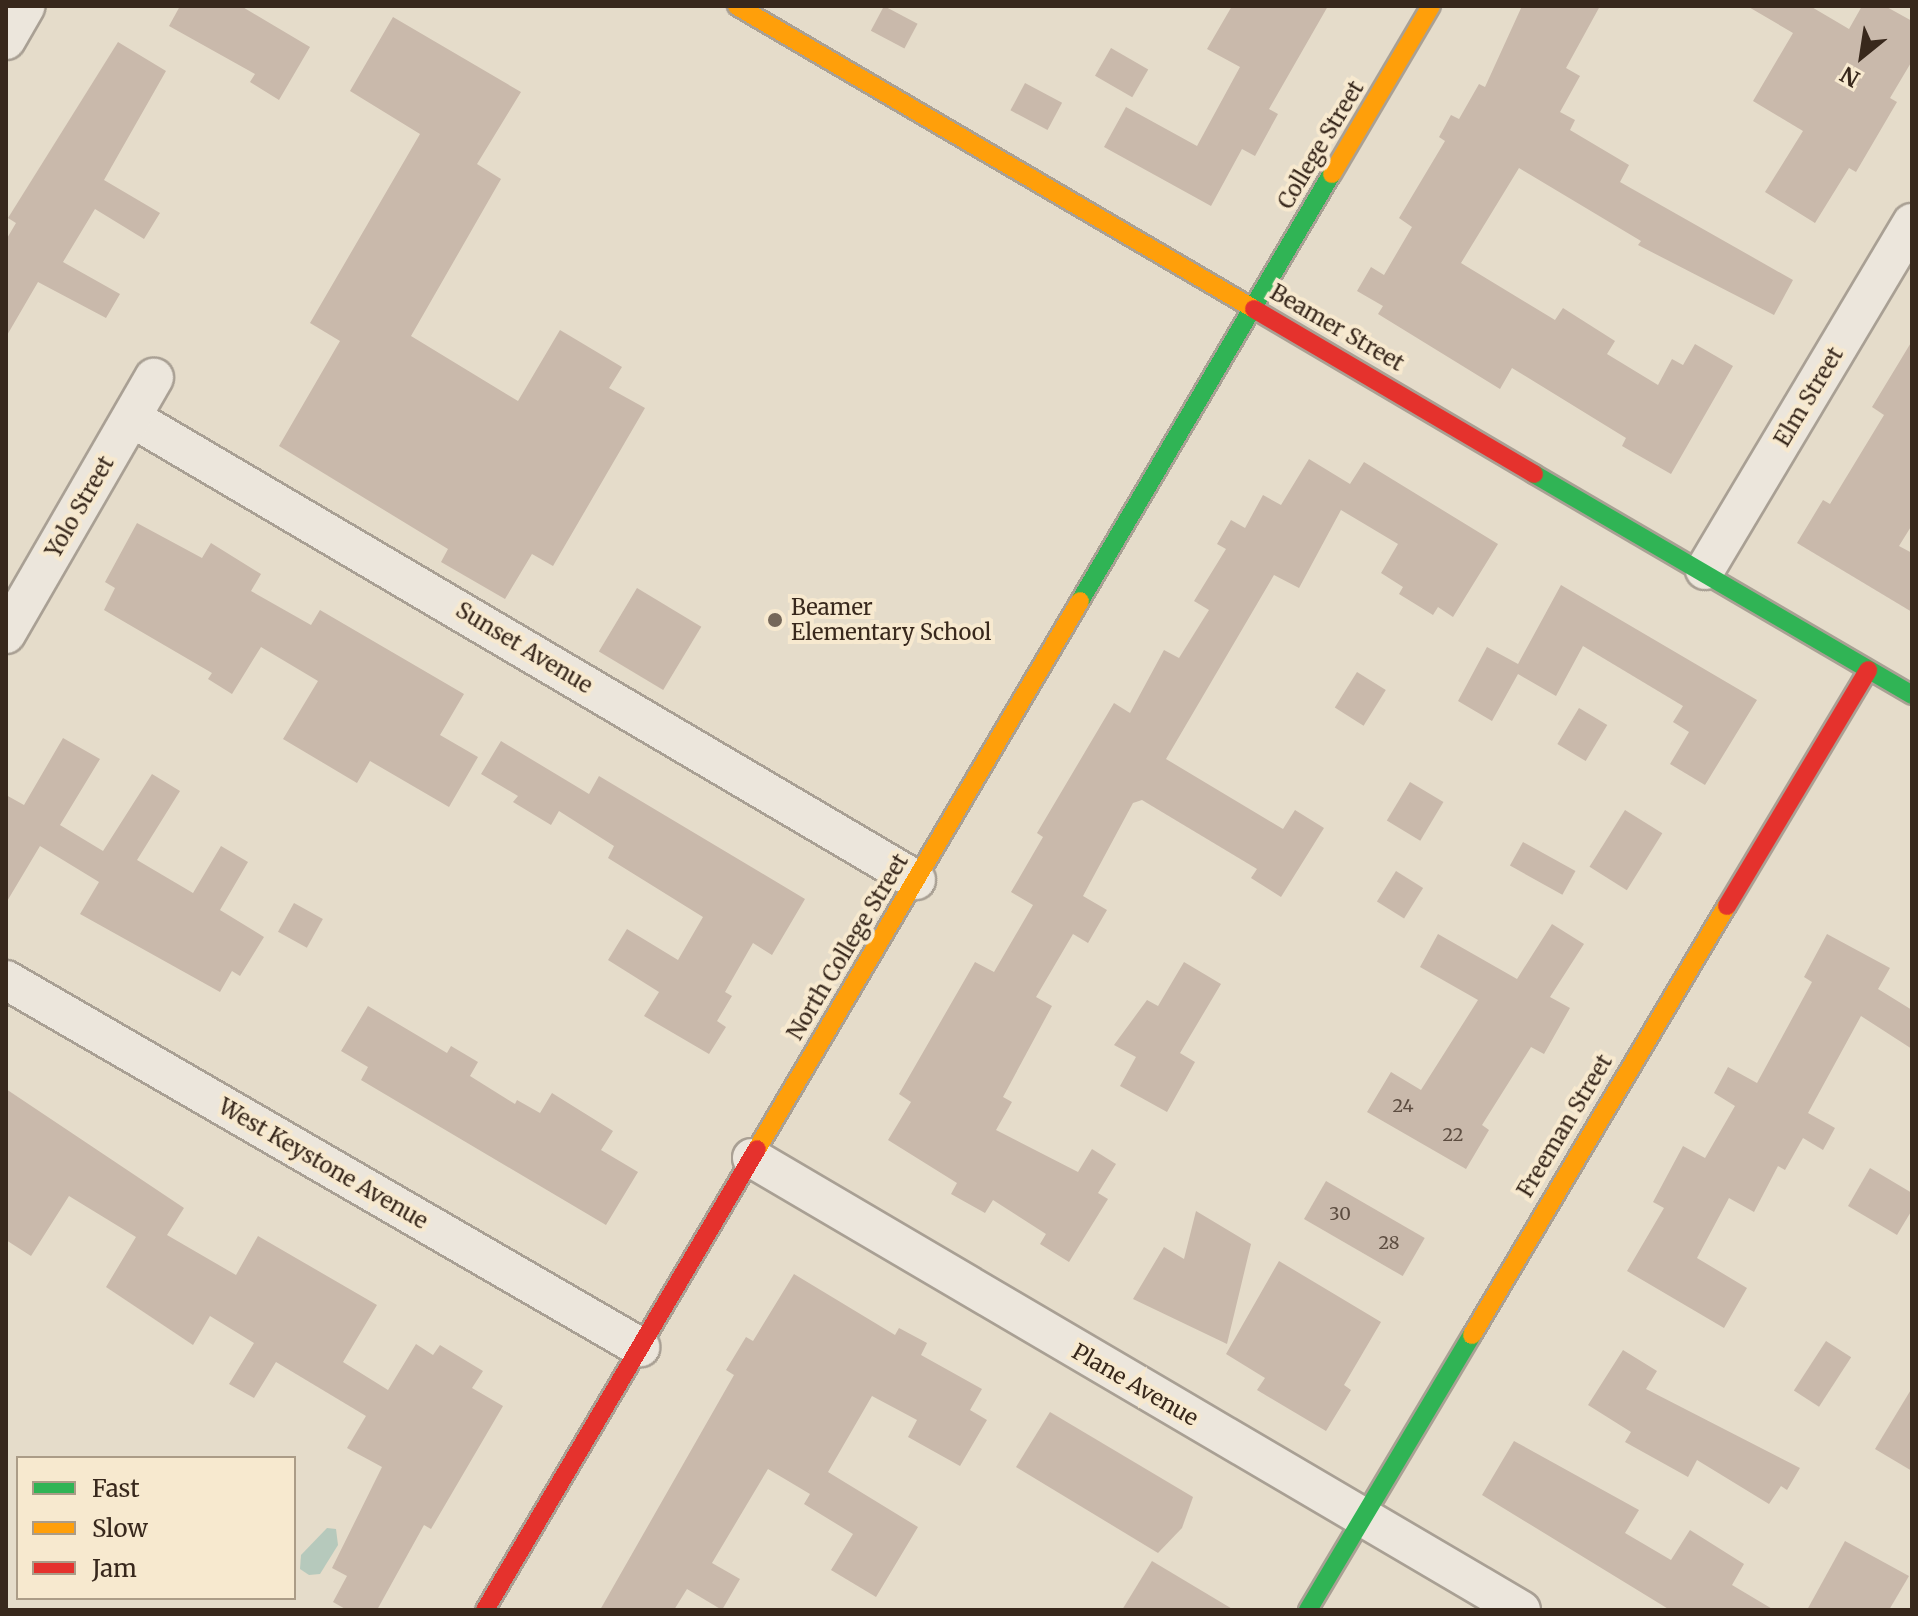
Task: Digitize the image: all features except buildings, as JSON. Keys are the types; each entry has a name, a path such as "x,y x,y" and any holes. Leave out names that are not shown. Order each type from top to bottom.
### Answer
{"street":[{"path":"6,40 26,6"},
{"name":"Beamer Street","path":"737,6 1705,570 1912,695"},
{"name":"College Street","path":"1253,308 1431,6"},
{"name":"Elm Street","path":"1705,570 1912,223"},
{"name":"North College Street","path":"485,1610 1253,308"},
{"name":"Yolo Street","path":"6,634 154,378"},
{"name":"Sunset Avenue","path":"132,418 916,880"},
{"name":"Freeman Street","path":"1308,1610 1868,670"},
{"name":"West Keystone Avenue","path":"6,980 640,1347"},
{"name":"Plane Avenue","path":"752,1158 1521,1610"}],"shaded area":[{"path":"327,1528 336,1529 338,1545 320,1574 309,1575 300,1569 301,1555"}],"traffic: fast":[{"path":"1080,601 1332,174"},
{"path":"1534,474 1912,695"},
{"path":"1308,1610 1472,1335"}],"traffic: slow":[{"path":"737,6 1254,309"},
{"path":"1332,174 1431,6"},
{"path":"757,1149 1080,601"},
{"path":"1472,1335 1727,906"}],"traffic: jam":[{"path":"1254,309 1534,474"},
{"path":"1727,906 1868,670"},
{"path":"485,1610 757,1149"}],"place":[{"name":"Beamer Elementary School","path":"775,620"}]}
